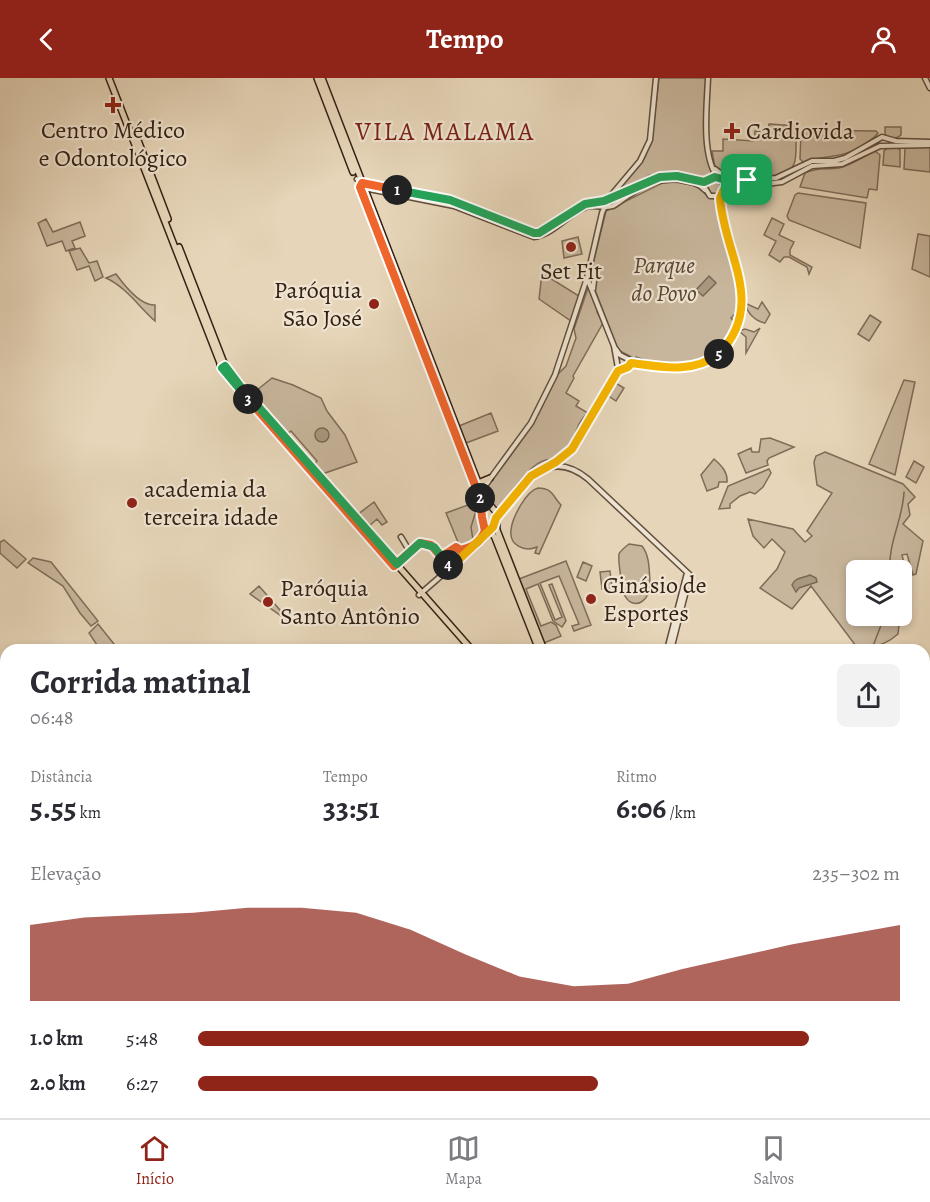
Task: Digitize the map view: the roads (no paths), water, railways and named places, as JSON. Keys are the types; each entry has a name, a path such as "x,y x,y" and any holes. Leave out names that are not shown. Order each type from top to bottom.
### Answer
{"main road":[{"path":"111,78 223,365 465,644"},
{"path":"317,78 478,483 483,518 494,535 537,644"},
{"path":"322,78 360,184 480,493 486,503 496,512 497,530 542,644"},
{"path":"478,483 490,478"},
{"path":"483,518 484,509 491,508"},
{"path":"483,518 490,523 496,518"},
{"path":"483,538 489,533 494,535"}],"street":[{"path":"480,493 531,423 555,375 587,276 596,233 605,206 608,199 640,161 650,140 656,78"},
{"path":"708,78 707,139 712,168 724,189"},
{"path":"925,78 930,88"},
{"path":"705,190 707,182 713,178 733,182 776,178 812,161 834,161 845,158 882,137 896,141 930,143"},
{"path":"724,189 782,182 812,166 835,166 848,163 882,146 886,142 884,138"},
{"path":"878,140 878,144 882,146 930,143"},
{"path":"712,168 726,177 744,180"},
{"path":"360,184 450,200 539,233 585,204 608,199 660,177 677,176 707,182"},
{"path":"360,184 453,206 534,237 543,234 585,208 612,206 640,189 662,180 682,180 702,186 713,197 721,195"},
{"path":"744,180 748,187"},
{"path":"741,188 744,180"},
{"path":"617,363 622,359 676,368 695,366 719,353 734,332 742,312 741,288 720,202 724,189"},
{"path":"587,276 621,369"},
{"path":"614,346 620,355 630,361"},
{"path":"630,361 628,367 615,373 564,463 588,479 688,574 670,644"},
{"path":"441,557 474,546 491,529 496,518 531,476 549,467 572,449"},
{"path":"549,467 570,468"},
{"path":"483,518 485,531 483,538"},
{"path":"401,537 410,552"},
{"path":"395,565 420,543 431,545 452,566"},
{"path":"421,594 452,566 461,551"}],"waterway":[{"path":"890,560 904,492"},
{"path":"473,540 471,527 476,511"},
{"path":"874,644 881,626"}],"place":[{"name":"Centro Médico e Odontológico","path":"113,105"},
{"name":"Cardiovida","path":"732,131"},
{"name":"Set Fit","path":"571,247"},
{"name":"Paróquia São José","path":"374,304"},
{"name":"academia da terceira idade","path":"132,503"},
{"name":"Ginásio de Esportes","path":"591,599"},
{"name":"Paróquia Santo Antônio","path":"268,602"}],"district":[{"name":"VILA MALAMA","path":"445,131"}],"park label":[{"name":"Parque do Povo","path":"664,279"}]}
